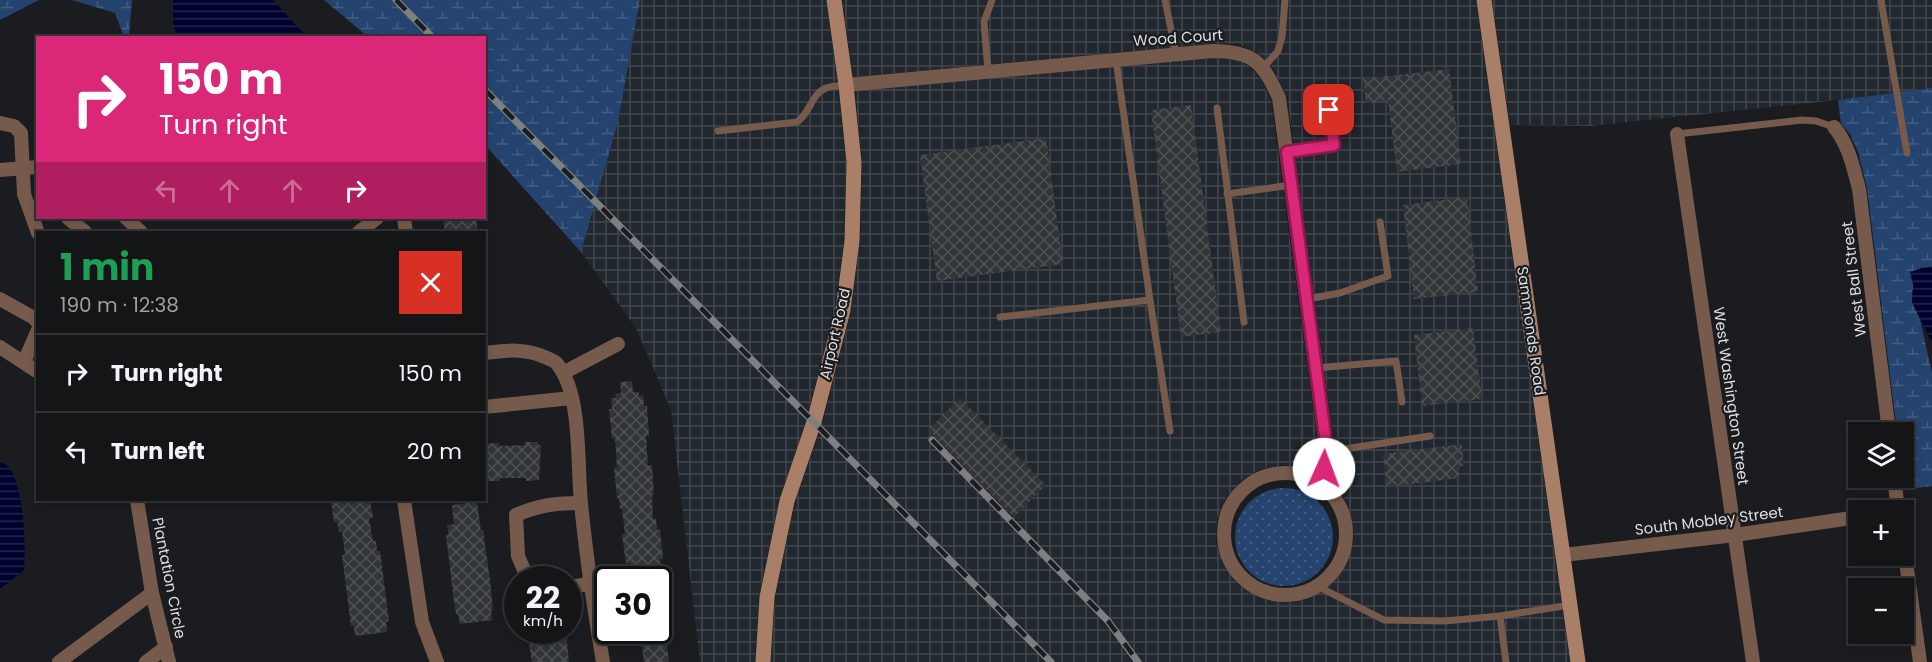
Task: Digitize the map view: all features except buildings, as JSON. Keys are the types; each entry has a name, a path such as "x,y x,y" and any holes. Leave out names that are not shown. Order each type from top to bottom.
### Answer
{"street":[{"name":"Airport Road","path":"763,662 767,597 787,501 814,422 843,310 852,241 854,173 846,85 834,0"},
{"name":"Sammonds Road","path":"1484,0 1578,662"},
{"name":"Wood Court","path":"846,85 1213,51 1234,51 1253,59 1268,75 1279,98 1325,436 1323,486"},
{"path":"0,123 14,126 21,133 24,194 33,210 38,231"},
{"name":"West Ball Street","path":"1834,127 1843,137 1850,154 1859,189 1888,422"},
{"name":"West Washington Street","path":"1677,134 1753,662"},
{"path":"0,170 36,167"},
{"path":"69,219 84,231"},
{"path":"127,219 140,231"},
{"path":"363,231 376,219"},
{"path":"0,299 36,320"},
{"path":"24,362 36,335"},
{"path":"563,373 618,344"},
{"path":"0,347 36,371"},
{"path":"486,353 514,349 538,353 557,363 570,388 576,423 581,503 590,584 603,662"},
{"path":"486,407 572,398"},
{"path":"1286,472 1306,476 1323,486 1336,501 1344,519 1346,538 1341,557 1331,573 1317,586 1298,594 1277,594 1258,589 1241,576 1229,560 1224,540 1225,519 1233,500 1247,485 1265,476 1286,472"},
{"name":"Plantation Circle","path":"137,501 152,593 170,662"},
{"path":"404,501 422,622 437,662"},
{"path":"522,566 518,556 516,514 538,506 581,503"},
{"name":"South Mobley Street","path":"1563,555 1735,535 1848,518"},
{"path":"1907,566 1920,662"},
{"path":"582,585 590,584"},
{"path":"59,662 152,593"},
{"path":"146,662 165,646"}],"lane":[{"path":"988,72 984,22 992,0"},
{"path":"1165,0 1176,54"},
{"path":"1262,69 1278,51 1286,11 1285,0"},
{"path":"1881,0 1907,153"},
{"path":"1116,60 1170,431"},
{"path":"718,131 796,122 805,115 817,94 826,87 846,85"},
{"path":"1287,152 1334,145 1326,92"},
{"path":"1217,108 1244,322"},
{"path":"1677,134 1802,120 1834,127"},
{"path":"1227,194 1291,185"},
{"path":"1308,298 1340,293 1388,276 1380,222"},
{"path":"1000,317 1150,300"},
{"path":"1316,368 1396,361 1402,402"},
{"path":"1324,452 1430,436"},
{"path":"1317,586 1384,620 1445,621 1500,616 1570,605"},
{"path":"1500,616 1506,662"}],"shaded area":[{"path":"173,0 273,0 306,36 177,36 173,23"},
{"path":"640,0 826,0 846,163 844,241 835,309 806,421 779,500 759,596 755,662 700,662 671,410 636,328 581,252 618,122"},
{"path":"842,0 1476,0 1570,662 771,662 775,598 795,502 822,424 851,311 860,241 862,162 855,91 1213,58 1232,58 1248,65 1261,79 1271,100 1317,437 1316,473 1308,469 1284,465 1261,469 1243,479 1226,498 1217,519 1216,542 1223,563 1236,582 1255,595 1277,602 1301,600 1322,591 1338,577 1348,560 1354,537 1351,516 1344,498 1332,484 1333,435 1287,97 1274,70 1259,54 1238,44 1214,44 853,77"},
{"path":"1492,0 1932,0 1932,88 1591,126 1510,125"},
{"path":"1932,267 1932,344 1912,302 1913,284 1910,272"},
{"path":"0,462 10,469 19,492 25,546 24,570 0,589"}],"green space":[{"path":"0,0 39,0 0,20"},
{"path":"72,0 132,0 129,36 124,36 115,13"},
{"path":"324,0 640,0 618,122 581,252 486,146 486,36 367,36"},
{"path":"1932,88 1932,267 1910,272 1913,284 1912,302 1920,319 1932,373 1932,486 1904,490 1904,488 1914,488 1914,422 1896,422 1867,188 1858,152 1850,134 1841,124 1838,100"},
{"path":"1284,488 1303,492 1319,502 1329,518 1333,537 1329,556 1319,572 1303,582 1284,586 1265,582 1249,572 1239,556 1235,537 1239,518 1249,502 1265,492"}],"railway":[{"path":"396,0 431,36"},
{"path":"486,91 1051,662"},
{"path":"932,440 1108,621 1138,662"}],"route":[{"path":"1324,469 1325,436 1287,152 1334,145 1329,110"}]}
